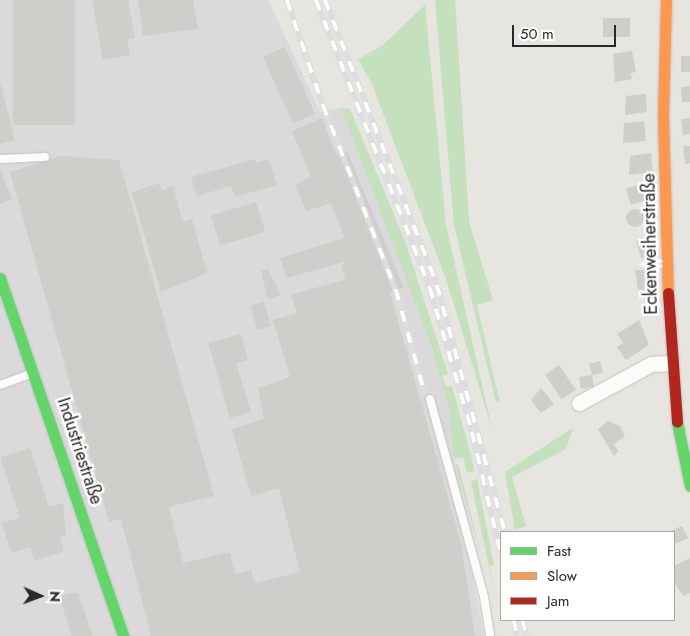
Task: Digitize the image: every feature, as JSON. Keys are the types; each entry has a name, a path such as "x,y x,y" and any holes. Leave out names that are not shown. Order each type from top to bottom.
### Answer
{"street":[{"name":"Eckenweiherstraße","path":"666,0 663,88 670,362 690,486"},
{"name":"Industriestraße","path":"0,278 36,373 123,636"},
{"path":"579,403 651,364 670,362"}],"lane":[{"path":"0,159 44,157"},
{"path":"0,385 36,373"},
{"path":"430,399 484,597 490,636"}],"shaded area":[{"path":"0,0 268,0 320,112 341,108 432,348 449,408 455,465 478,556 469,559 484,636 0,636"}],"green space":[{"path":"435,0 455,0 469,222 493,300 477,305 500,403 495,399 454,225"},
{"path":"425,5 446,225 492,429 447,282 372,84 358,59 382,46"},
{"path":"341,108 350,109 405,241 448,374 442,376 446,387 452,386 475,471 467,473 463,457 454,459 449,408 432,348"},
{"path":"573,428 566,449 512,477 526,526 515,530 505,472"},
{"path":"458,464 461,475 481,556 455,465"},
{"path":"477,479 494,565 490,566 493,586 471,481"}],"building":[{"path":"13,0 75,0 75,125 13,125"},
{"path":"92,0 128,0 135,38 127,39 130,55 103,60"},
{"path":"138,0 193,0 198,29 143,36"},
{"path":"603,18 630,18 630,37 603,37"},
{"path":"285,47 315,114 293,123 263,57"},
{"path":"632,51 636,72 631,73 632,79 615,82 613,54"},
{"path":"681,56 690,56 690,72 681,72"},
{"path":"0,82 15,140 0,144"},
{"path":"690,86 690,102 682,102 681,87"},
{"path":"646,94 647,112 625,115 626,96"},
{"path":"322,118 336,155 347,151 404,288 390,293 461,543 475,636 151,636 121,519 109,522 10,172 61,156 119,160 214,496 169,507 183,563 230,552 235,574 251,570 255,583 300,572 279,488 251,496 232,429 264,419 258,388 290,377 273,320 297,313 291,295 346,279 341,266 347,261 287,278 280,258 345,238 331,203 306,211 295,185 311,177 292,131"},
{"path":"690,118 690,134 683,135 681,119"},
{"path":"644,121 646,141 623,143 624,123"},
{"path":"683,146 690,146 690,163 685,164"},
{"path":"651,153 653,172 629,175 630,156"},
{"path":"255,159 256,163 269,159 277,185 235,197 231,186 197,196 191,177"},
{"path":"0,169 12,199 0,204"},
{"path":"160,183 162,190 173,186 183,222 192,219 207,273 161,292 132,192"},
{"path":"644,183 649,199 631,205 626,189"},
{"path":"256,202 265,232 220,245 211,216"},
{"path":"635,209 641,212 644,218 641,224 635,227 629,224 626,218 629,212"},
{"path":"651,236 657,254 642,259 636,241"},
{"path":"268,269 281,295 268,299 261,271"},
{"path":"635,270 655,270 654,290 638,290"},
{"path":"264,302 271,326 257,330 251,306"},
{"path":"639,320 649,345 626,360 617,347 623,343 617,334"},
{"path":"241,334 248,360 236,363 251,412 230,418 208,343"},
{"path":"600,361 603,373 592,375 589,364"},
{"path":"559,365 576,390 562,399 545,375"},
{"path":"592,375 594,387 581,389 579,377"},
{"path":"541,388 554,404 541,413 531,400"},
{"path":"608,421 620,426 625,436 614,444 618,451 614,456 598,429"},
{"path":"30,448 49,507 63,503 66,535 60,537 64,551 34,561 30,547 11,553 2,523 20,518 0,457"},
{"path":"682,526 688,538 676,544 675,531 670,531"},
{"path":"690,558 690,593 683,596 675,584 675,566"},
{"path":"78,593 93,636 72,636 59,596"}],"railway":[{"path":"287,0 323,105 396,290 425,394"},
{"path":"316,0 430,288 472,432 500,550"},
{"path":"325,0 437,285 505,531"},
{"path":"514,621 517,636"},
{"path":"523,621 526,636"}],"traffic: fast":[{"path":"0,278 123,636"},
{"path":"677,422 690,486"}],"traffic: slow":[{"path":"666,0 663,117 668,293"}],"traffic: jam":[{"path":"668,293 677,422"}]}
